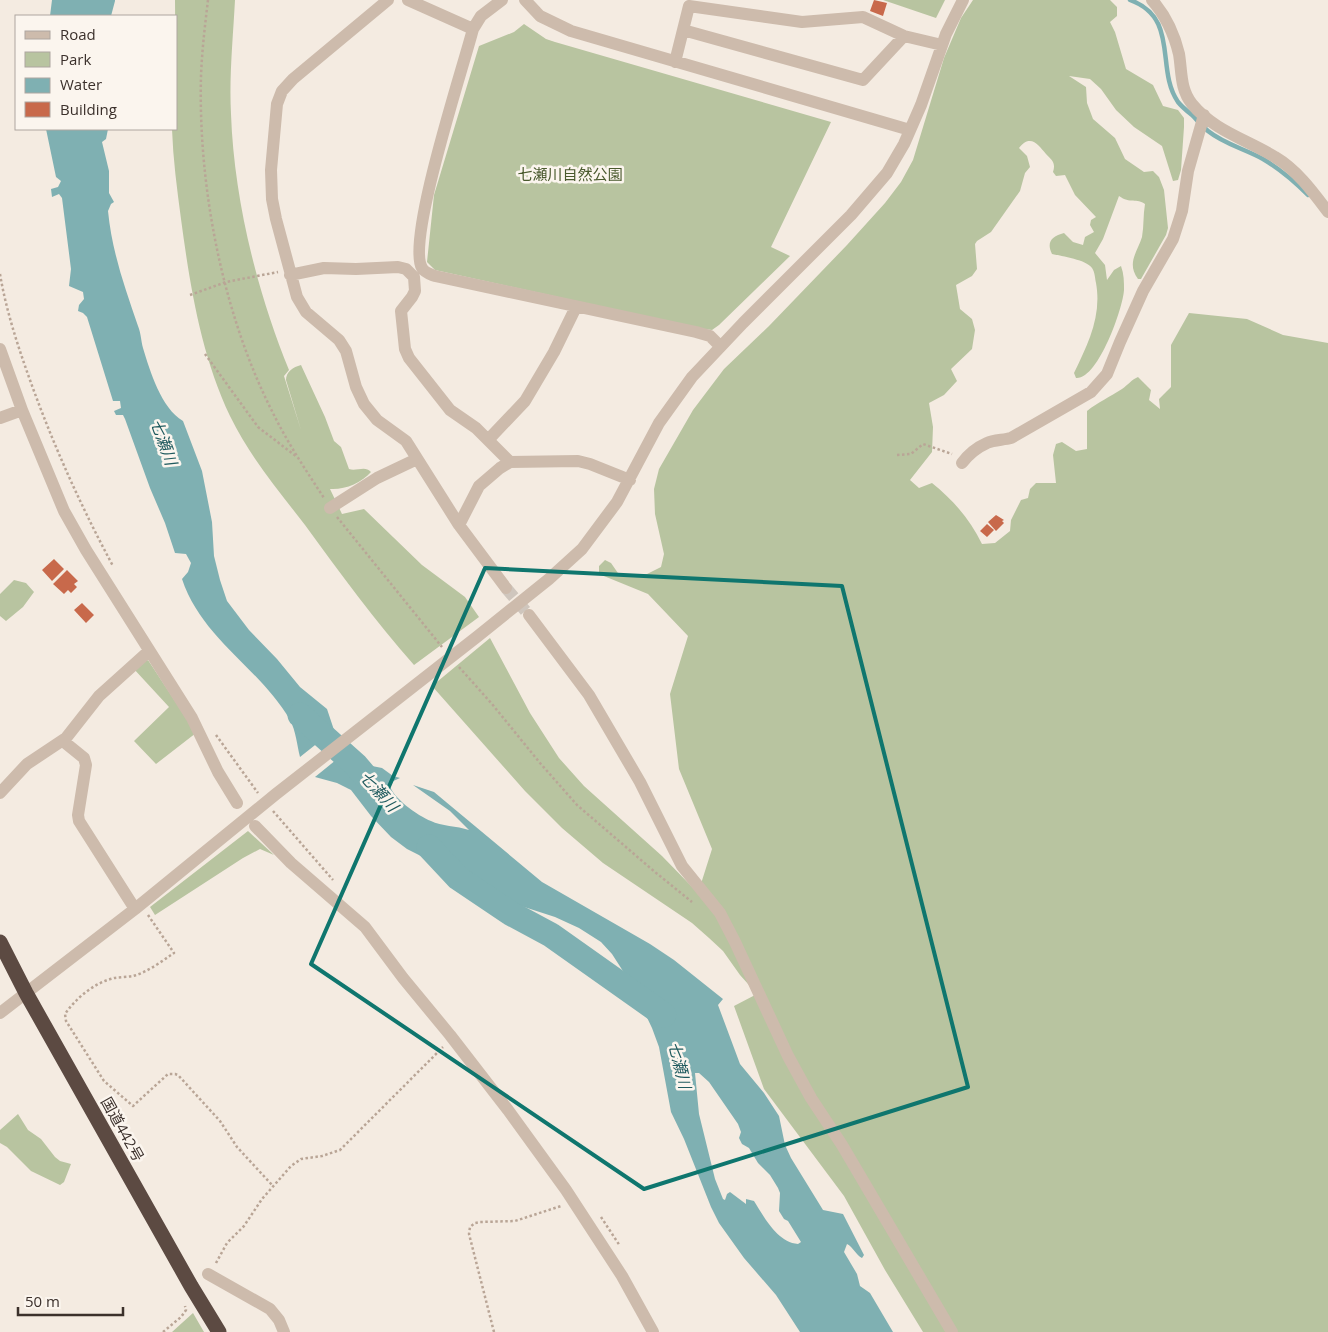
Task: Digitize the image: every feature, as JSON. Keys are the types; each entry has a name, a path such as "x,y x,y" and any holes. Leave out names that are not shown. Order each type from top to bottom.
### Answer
{"highway":[{"name":"国道442号","path":"0,942 26,993 219,1332"}],"street":[{"path":"388,0 304,69 286,86 279,98 271,180 276,219 295,291 303,308 343,345 348,356 358,394 364,404 381,424 404,439 459,525 506,588"},
{"path":"408,0 472,29"},
{"path":"502,0 481,16 472,29 428,194 419,274 412,297 401,311 406,354 450,410 469,422 510,462"},
{"path":"525,0 540,16 562,28 910,130"},
{"path":"0,1014 140,910 276,794 572,560 601,525 630,480 667,409 692,377 720,346 867,198 887,173 904,144 951,22 963,0"},
{"path":"1152,0 1162,11 1175,40 1181,66 1181,79 1186,94 1193,105 1232,136 1276,157 1293,171 1328,212"},
{"path":"675,62 689,6 802,22 863,17 904,36 942,45"},
{"path":"683,30 863,80 904,36"},
{"path":"964,461 988,442 1000,442 1011,438 1083,397 1100,384 1107,374 1143,291 1173,239 1182,211 1188,171 1204,115"},
{"path":"290,272 324,268 398,267 419,274 696,332 710,336 720,346"},
{"path":"488,440 525,401 554,352 576,307"},
{"path":"0,349 22,410 64,511 192,718 218,772 237,803"},
{"path":"0,418 22,410"},
{"path":"330,508 377,478 417,459"},
{"path":"459,525 480,486 500,468 510,462 578,461 630,480"},
{"path":"529,615 589,695 640,782 682,866 720,913 788,1056 952,1332"},
{"path":"0,793 27,764 63,741 99,696 149,651"},
{"path":"63,741 84,758 86,765 78,821 140,910"},
{"path":"255,826 291,863 364,927 402,978 450,1035 566,1190 622,1276 653,1332"},
{"path":"208,1274 270,1309 279,1320 284,1332"}],"path":[{"path":"208,0 201,77 204,150 213,227 235,320 245,350 274,417 330,508 445,650"},
{"path":"190,295 226,282 290,272"},
{"path":"0,274 11,323 43,416 91,524 115,569"},
{"path":"206,354 258,427 298,458"},
{"path":"897,455 911,454 923,444 964,461"},
{"path":"456,664 577,805 655,872 697,905"},
{"path":"214,732 246,778 263,798"},
{"path":"268,805 338,886"},
{"path":"140,910 174,953 137,974 113,978 84,993 68,1009 65,1014 66,1021 104,1081 133,1106 165,1076 171,1073 178,1075 220,1121 237,1147 273,1186"},
{"path":"208,1274 227,1243 244,1226 257,1205 273,1186 296,1162 309,1157 333,1153 346,1145 445,1045"},
{"path":"494,1332 469,1234 470,1228 475,1223 480,1222 523,1219 560,1206"},
{"path":"600,1215 624,1254"},
{"path":"163,1332 181,1317 186,1310 185,1305 192,1286"}],"highlighted area":[{"path":"485,568 842,586 968,1087 644,1189 311,964"}],"green space":[{"path":"175,0 235,0 231,100 237,179 242,212 257,277 277,340 289,370 284,376 301,430 286,380 290,370 301,365 334,441 341,447 349,469 366,469 371,472 352,485 330,489 342,514 364,509 422,565 465,597 479,617 414,665 385,631 265,473 246,445 230,416 211,369 198,320 188,269 173,152 172,130 178,130 178,15 175,15"},
{"path":"883,0 945,0 936,18"},
{"path":"973,0 1110,0 1117,7 1117,16 1110,22 1115,32 1126,69 1153,85 1163,106 1178,110 1184,118 1181,170 1178,180 1173,181 1162,146 1134,127 1116,110 1101,89 1090,79 1069,76 1086,87 1087,103 1093,119 1115,138 1125,159 1144,172 1153,171 1159,177 1164,190 1168,228 1166,235 1141,279 1138,279 1133,268 1133,262 1142,237 1145,204 1119,196 1103,239 1095,253 1105,265 1107,280 1114,270 1121,266 1124,281 1123,299 1101,356 1093,368 1084,376 1076,378 1074,373 1089,340 1095,318 1097,295 1095,276 1094,271 1089,265 1052,254 1050,243 1053,238 1064,233 1073,242 1083,245 1085,237 1094,232 1090,225 1091,220 1096,217 1075,195 1065,175 1056,176 1053,172 1053,162 1041,148 1031,141 1023,144 1019,148 1027,156 1030,167 1025,173 1020,191 991,232 975,244 977,269 972,276 956,285 960,309 972,319 975,330 972,349 951,369 957,381 944,395 929,403 933,427 932,452 910,480 919,488 932,483 960,510 982,544 995,543 1010,531 1011,520 1021,500 1028,498 1030,489 1036,483 1056,483 1053,455 1056,444 1062,442 1076,451 1087,449 1087,411 1138,377 1151,390 1149,400 1160,409 1159,399 1171,387 1171,345 1189,313 1247,319 1283,335 1328,343 1328,1332 923,1332 885,1270 844,1196 764,1089 734,1006 757,994 740,975 723,951 692,923 603,863 562,828 525,791 432,686 490,638 530,713 559,758 584,786 662,856 700,895 699,890 712,849 679,769 670,694 688,636 648,594 599,574 599,566 605,560 611,563 620,576 647,574 661,567 664,554 655,514 654,489 659,469 693,410 724,369 769,326 847,245 885,203 901,182 913,160 944,58 961,18"},
{"name":"七瀬川自然公園","path":"524,24 546,39 555,42 831,122 771,247 790,256 712,330 435,270 427,262 434,195 479,46 514,32"},
{"path":"14,580 26,583 34,592 23,607 6,621 0,616 0,594"},
{"path":"148,660 196,733 156,764 134,741 169,707 133,668"},
{"path":"248,831 274,855 260,849 155,915 150,907"},
{"path":"18,1114 28,1130 41,1139 55,1157 60,1161 71,1164 64,1182 60,1185 31,1171 7,1147 0,1143 0,1130"},
{"path":"193,1313 204,1332 172,1332"}],"water":[{"path":"52,0 115,0 111,15 50,15"},
{"path":"46,130 108,130 106,139 102,142 109,171 109,193 114,202 108,211 116,255 153,378 168,407 183,421 202,471 212,522 214,556 227,601 249,630 277,659 300,687 327,709 334,730 300,757 290,720 263,684 203,619 191,600 182,579 188,572 191,563 186,554 175,553 125,419 123,415 116,415 114,411 121,408 120,401 113,401 87,317 78,311 79,305 84,299 83,292 69,286 71,269 62,198 59,194 52,197 51,189 58,187 61,181 56,177"},
{"path":"347,751 359,760 382,768 393,776 400,778 389,783 391,788 400,800 419,815 435,823 469,830 450,811 413,785 434,792 542,882 650,944 674,960 723,999 718,1005 740,1064 764,1093 779,1116 785,1145 791,1158 823,1210 843,1214 864,1255 862,1258 860,1257 847,1244 844,1252 857,1274 860,1286 870,1293 893,1332 800,1332 776,1295 744,1258 719,1223 711,1207 684,1139 671,1112 659,1047 652,1028 630,982 612,954 601,942 579,928 555,917 518,905 407,849 391,837 371,816 351,790 337,783 315,777","holes":["695,1073 699,1073 709,1082 738,1124 741,1132 739,1138 742,1144 749,1148 758,1163 770,1175 778,1188 780,1193 779,1211 784,1219 788,1221 801,1242 798,1244 790,1242 777,1234 754,1201 746,1199 746,1204 730,1192 725,1200 723,1199 715,1179 699,1114"]}],"building":[{"path":"874,0 887,3 883,16 870,11"},
{"path":"996,515 1004,520 1002,521 1004,523 996,531 988,522"},
{"path":"987,524 994,530 987,537 980,531"},
{"path":"54,559 64,569 52,581 42,570"},
{"path":"67,570 78,581 74,584 77,587 71,593 68,590 64,594 53,584"},
{"path":"82,603 94,615 86,623 74,610"}],"waterway":[{"path":"1130,0 1145,8 1155,19 1161,31 1171,89 1178,102 1214,136 1269,163 1308,195"},
{"name":"七瀬川","path":"300,715 356,765 367,778"},
{"name":"七瀬川","path":"429,847 458,878 510,913 551,935 664,1015"}],"tunnel":[{"path":"506,588 529,615"}]}
